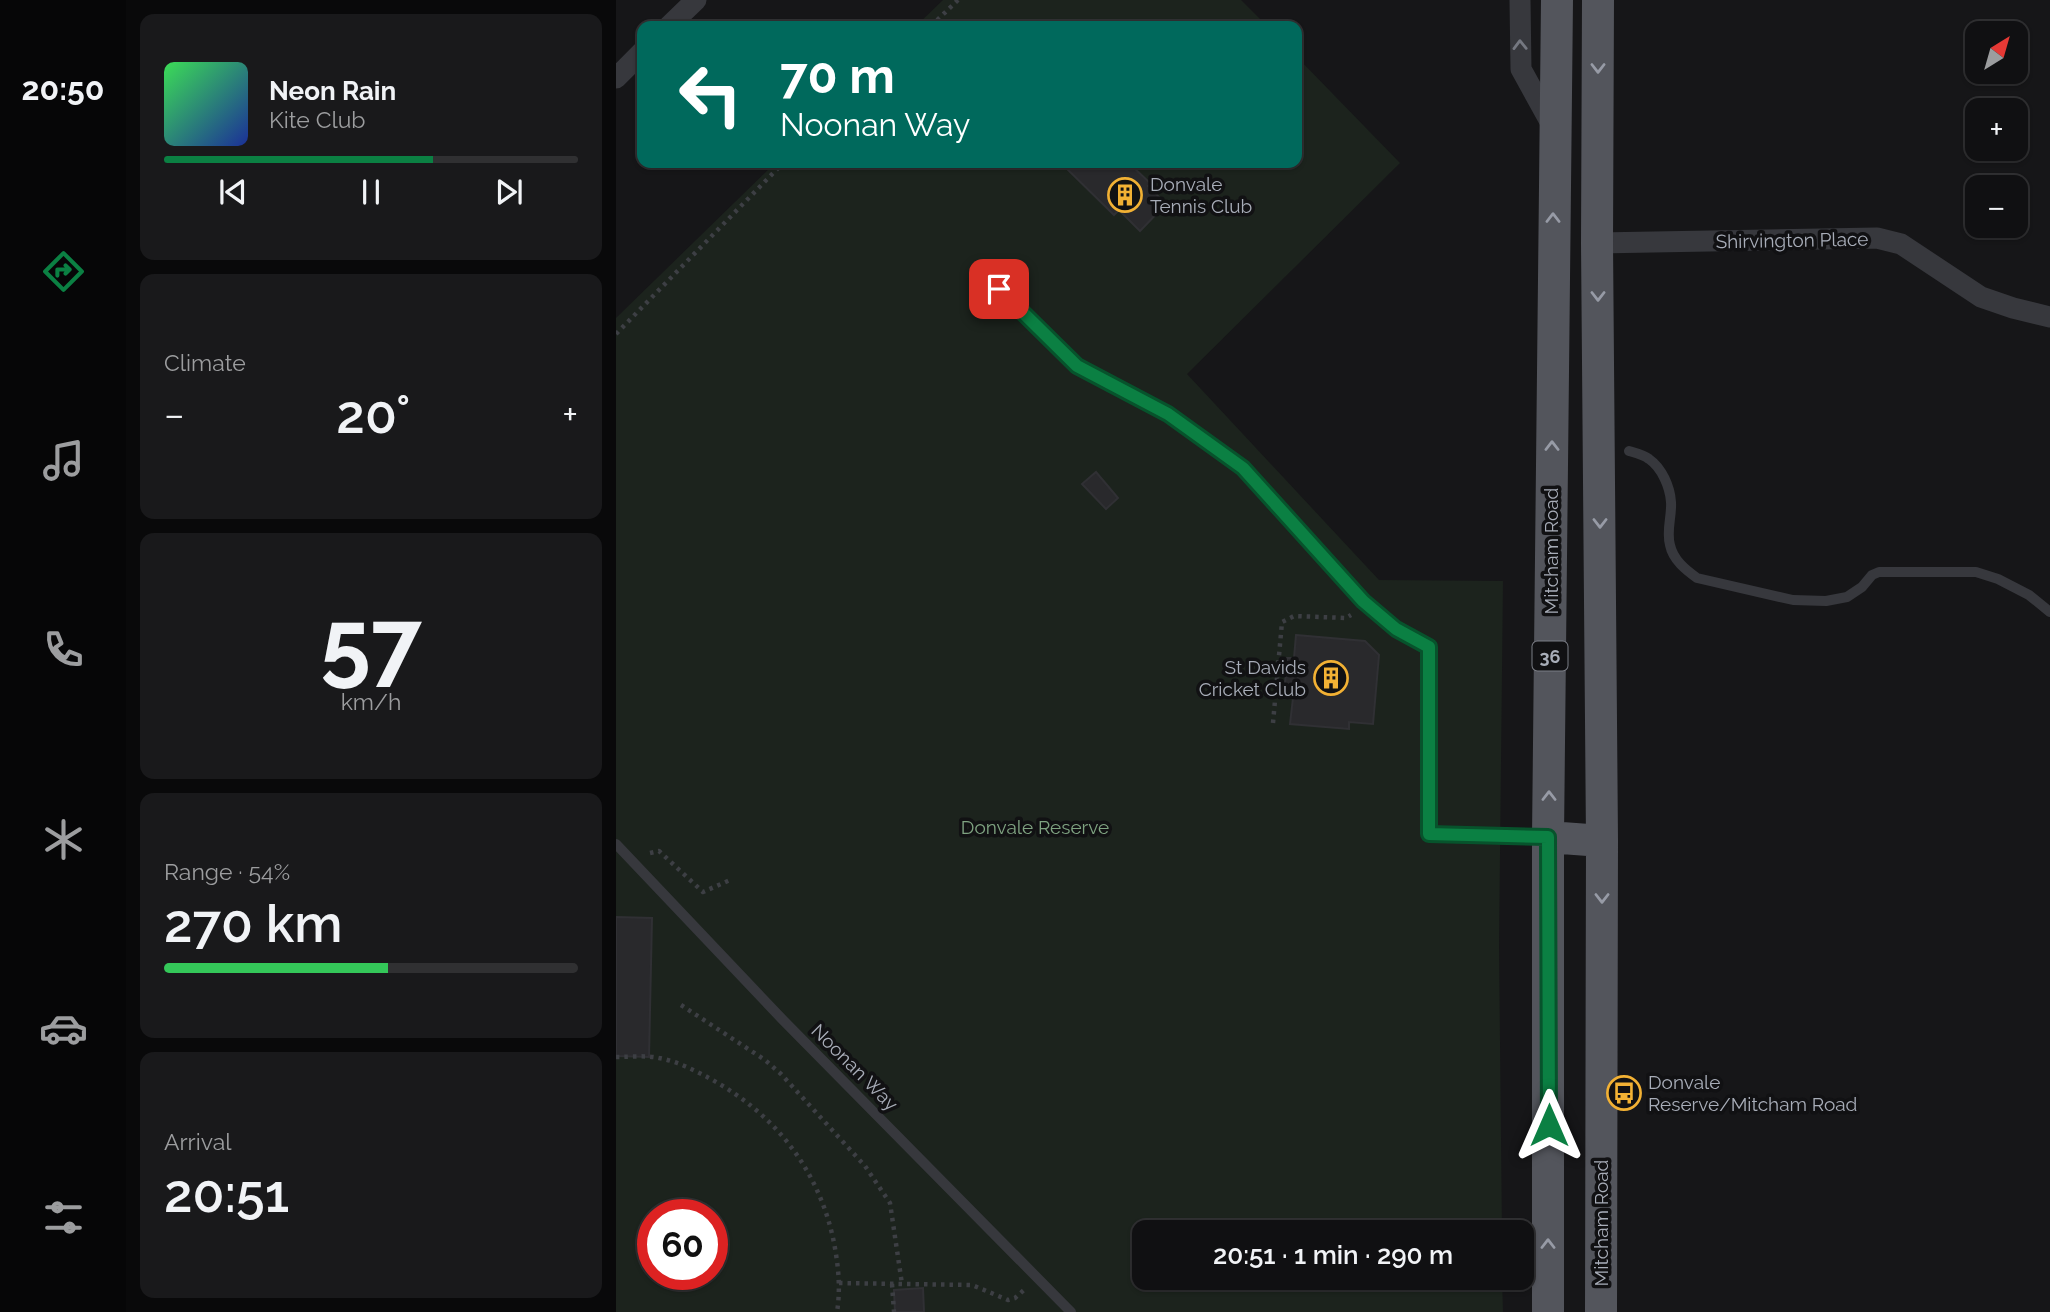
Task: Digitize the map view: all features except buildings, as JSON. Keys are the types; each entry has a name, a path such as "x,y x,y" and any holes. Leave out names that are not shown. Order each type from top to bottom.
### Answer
{"main road":[{"name":"Mitcham Road","path":"1548,1312 1548,837 1557,0"},
{"name":"Mitcham Road","path":"1598,0 1601,1312"},
{"path":"1548,837 1602,841"}],"street":[{"path":"674,21 696,0"},
{"path":"1520,0 1521,69 1554,129"},
{"path":"616,78 637,57"},
{"name":"Shirvington Place","path":"1597,243 1877,238 1901,244 1981,297 2050,317"}],"lane":[{"path":"979,270 1077,366 1168,414 1243,468 1363,601 1396,629 1429,647 1429,834 1548,837"},
{"path":"1629,451 1648,457 1665,479 1671,502 1670,546 1675,558 1697,578 1793,600 1826,601 1847,597 1879,572 1976,572 1998,579 2029,595 2050,611"},
{"name":"Noonan Way","path":"616,845 782,1019 1071,1312"}],"path":[{"path":"936,21 958,0"},
{"path":"616,334 778,168"},
{"path":"1273,723 1283,622 1294,616 1346,618 1354,613 1363,601"},
{"path":"628,857 659,851 704,892"},
{"path":"699,899 704,892 730,880"},
{"path":"681,1005 765,1060 781,1074 865,1166 890,1203 902,1284"},
{"path":"616,1057 659,1058 696,1070 727,1088 789,1143 807,1169 822,1200 837,1258 837,1312"},
{"path":"839,1283 972,1285 1008,1300 1026,1289"},
{"path":"892,1284 894,1312"}],"green space":[{"path":"943,0 1241,0 1262,21 921,21"},
{"name":"Donvale Reserve","path":"1302,62 1400,163 1187,374 1379,580 1503,581 1499,946 1502,1220 1132,1220 1132,1290 1502,1290 1503,1312 616,1312 616,318 770,168 1302,168"}],"place":[{"name":"Donvale Tennis Club","path":"1125,195"},
{"name":"St Davids Cricket Club","path":"1331,678"},
{"name":"Donvale Reserve/Mitcham Road","path":"1624,1093"}],"route":[{"path":"999,289 1077,366 1168,414 1243,468 1363,601 1396,629 1429,647 1429,834 1548,837 1549,1125"}]}
